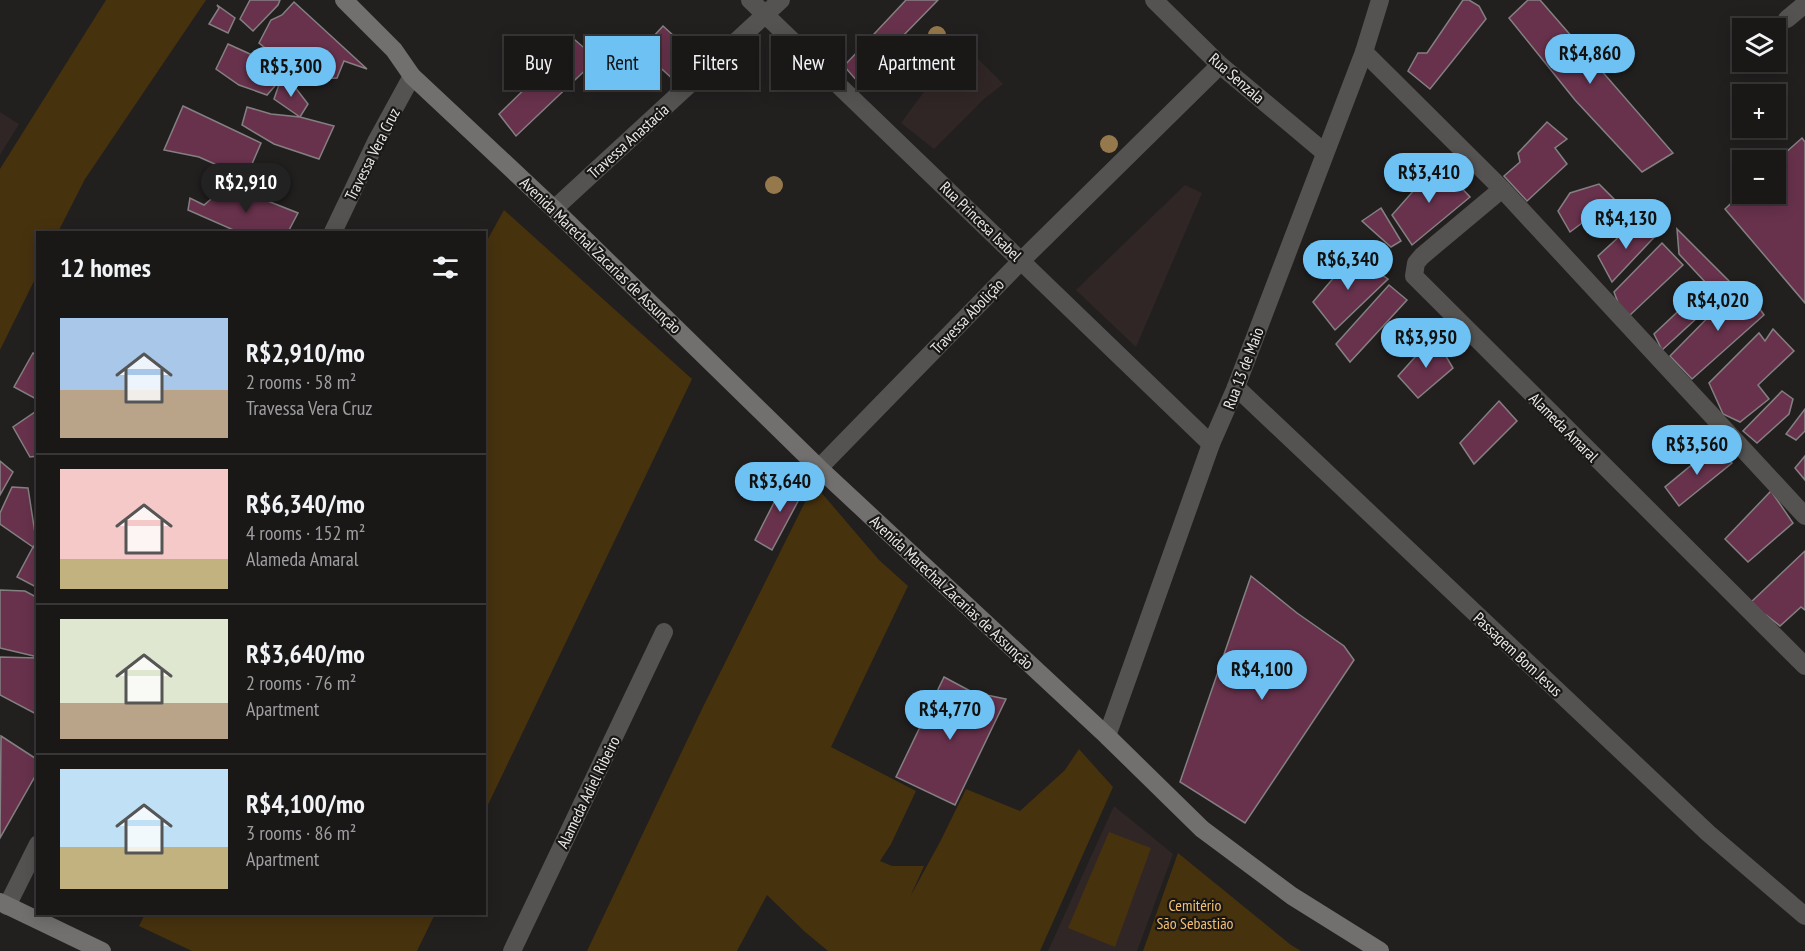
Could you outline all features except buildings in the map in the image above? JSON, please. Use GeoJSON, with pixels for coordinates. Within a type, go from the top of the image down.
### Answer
{"type":"FeatureCollection","features":[{"type":"Feature","properties":{"kind":"main road","name":"Avenida Marechal Zacarias de Assunção"},"geometry":{"type":"LineString","coordinates":[[344,0],[394,50],[412,76],[554,209],[819,468],[1107,736],[1202,829],[1292,896],[1380,951]]}},
{"type":"Feature","properties":{"kind":"main road"},"geometry":{"type":"LineString","coordinates":[[4,904],[102,951]]}},
{"type":"Feature","properties":{"kind":"street","name":"Rua Princesa Isabel"},"geometry":{"type":"LineString","coordinates":[[750,0],[1211,444]]}},
{"type":"Feature","properties":{"kind":"street","name":"Travessa Anastacia"},"geometry":{"type":"LineString","coordinates":[[554,209],[781,0]]}},
{"type":"Feature","properties":{"kind":"street","name":"Rua Senzala"},"geometry":{"type":"LineString","coordinates":[[1154,0],[1220,65],[1324,152]]}},
{"type":"Feature","properties":{"kind":"street","name":"Rua 13 de Maio"},"geometry":{"type":"LineString","coordinates":[[1107,736],[1211,444],[1236,387],[1364,52],[1380,0]]}},
{"type":"Feature","properties":{"kind":"street"},"geometry":{"type":"LineString","coordinates":[[1786,19],[1805,4]]}},
{"type":"Feature","properties":{"kind":"street"},"geometry":{"type":"LineString","coordinates":[[1364,52],[1502,189],[1805,516]]}},
{"type":"Feature","properties":{"kind":"street","name":"Travessa Abolição"},"geometry":{"type":"LineString","coordinates":[[819,468],[1022,260],[1220,65]]}},
{"type":"Feature","properties":{"kind":"street","name":"Travessa Vera Cruz"},"geometry":{"type":"LineString","coordinates":[[333,231],[377,140],[412,76]]}},
{"type":"Feature","properties":{"kind":"street","name":"Alameda Amaral"},"geometry":{"type":"LineString","coordinates":[[1502,189],[1422,256],[1416,263],[1414,276],[1805,666]]}},
{"type":"Feature","properties":{"kind":"street","name":"Passagem Bom Jesus"},"geometry":{"type":"LineString","coordinates":[[1236,387],[1708,833],[1805,916]]}},
{"type":"Feature","properties":{"kind":"street","name":"Alameda Adiel Ribeiro"},"geometry":{"type":"LineString","coordinates":[[512,951],[664,632]]}},
{"type":"Feature","properties":{"kind":"street"},"geometry":{"type":"LineString","coordinates":[[4,904],[36,848]]}},
{"type":"Feature","properties":{"kind":"shaded area"},"geometry":{"type":"Polygon","coordinates":[[[976,57],[1003,84],[984,99],[934,149],[901,123],[925,90],[976,90],[976,57]]]}},
{"type":"Feature","properties":{"kind":"shaded area"},"geometry":{"type":"Polygon","coordinates":[[[0,112],[19,124],[0,155],[0,112]]]}},
{"type":"Feature","properties":{"kind":"shaded area"},"geometry":{"type":"Polygon","coordinates":[[[1185,185],[1202,193],[1136,347],[1076,290],[1185,185]]]}},
{"type":"Feature","properties":{"kind":"shaded area"},"geometry":{"type":"Polygon","coordinates":[[[1114,806],[1173,854],[1137,951],[1048,951],[1114,806]]]}},
{"type":"Feature","properties":{"kind":"green space"},"geometry":{"type":"Polygon","coordinates":[[[106,0],[206,0],[85,179],[59,231],[36,231],[36,277],[0,350],[0,169],[106,0]]]}},
{"type":"Feature","properties":{"kind":"green space"},"geometry":{"type":"Polygon","coordinates":[[[504,210],[692,379],[486,809],[486,242],[504,210]]]}},
{"type":"Feature","properties":{"kind":"green space"},"geometry":{"type":"Polygon","coordinates":[[[814,484],[879,560],[908,586],[831,747],[916,791],[891,844],[880,861],[892,866],[924,866],[910,897],[966,789],[1020,811],[1065,770],[1079,749],[1113,787],[1040,951],[828,951],[767,895],[737,951],[587,951],[703,707],[814,484]]]}},
{"type":"Feature","properties":{"kind":"green space"},"geometry":{"type":"Polygon","coordinates":[[[1109,832],[1151,848],[1115,947],[1068,928],[1109,832]]]}},
{"type":"Feature","properties":{"kind":"green space","name":"Cemitério São Sebastião"},"geometry":{"type":"Polygon","coordinates":[[[1178,853],[1291,945],[1301,951],[1143,951],[1178,853]]]}},
{"type":"Feature","properties":{"kind":"green space"},"geometry":{"type":"Polygon","coordinates":[[[144,915],[435,915],[417,951],[192,951],[139,926],[144,915]]]}}]}
